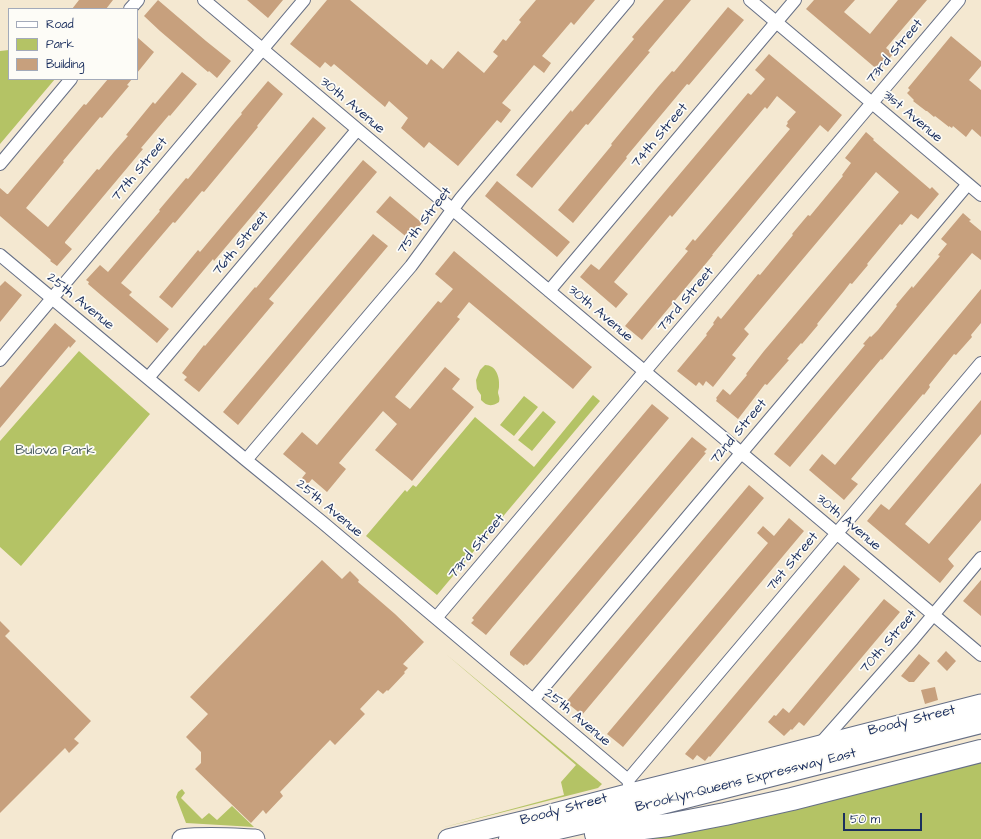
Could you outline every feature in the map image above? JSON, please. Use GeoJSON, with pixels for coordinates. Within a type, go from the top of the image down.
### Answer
{"type":"FeatureCollection","features":[{"type":"Feature","properties":{"kind":"highway","name":"Brooklyn-Queens Expressway East"},"geometry":{"type":"LineString","coordinates":[[510,839],[606,817],[979,707]]}},
{"type":"Feature","properties":{"kind":"highway","name":"Brooklyn-Queens Expressway East"},"geometry":{"type":"LineString","coordinates":[[586,837],[981,736]]}},
{"type":"Feature","properties":{"kind":"highway"},"geometry":{"type":"LineString","coordinates":[[586,837],[668,825],[792,799],[981,751]]}},
{"type":"Feature","properties":{"kind":"main road","name":"Boody Street"},"geometry":{"type":"LineString","coordinates":[[448,839],[540,817],[629,786],[819,745],[979,707]]}},
{"type":"Feature","properties":{"kind":"main road"},"geometry":{"type":"LineString","coordinates":[[182,839],[212,837],[255,839]]}},
{"type":"Feature","properties":{"kind":"street"},"geometry":{"type":"LineString","coordinates":[[131,8],[138,0]]}},
{"type":"Feature","properties":{"kind":"street","name":"30th Avenue"},"geometry":{"type":"LineString","coordinates":[[204,0],[980,656]]}},
{"type":"Feature","properties":{"kind":"street","name":"77th Street"},"geometry":{"type":"LineString","coordinates":[[0,360],[304,0]]}},
{"type":"Feature","properties":{"kind":"street","name":"75th Street"},"geometry":{"type":"LineString","coordinates":[[246,460],[411,266],[466,192],[628,0]]}},
{"type":"Feature","properties":{"kind":"street","name":"31st Avenue"},"geometry":{"type":"LineString","coordinates":[[750,0],[981,195]]}},
{"type":"Feature","properties":{"kind":"street","name":"74th Street"},"geometry":{"type":"LineString","coordinates":[[549,291],[795,0]]}},
{"type":"Feature","properties":{"kind":"street","name":"73rd Street"},"geometry":{"type":"LineString","coordinates":[[436,618],[959,0]]}},
{"type":"Feature","properties":{"kind":"street"},"geometry":{"type":"LineString","coordinates":[[0,164],[70,80]]}},
{"type":"Feature","properties":{"kind":"street","name":"76th Street"},"geometry":{"type":"LineString","coordinates":[[148,378],[357,130]]}},
{"type":"Feature","properties":{"kind":"street","name":"72nd Street"},"geometry":{"type":"LineString","coordinates":[[533,700],[968,184]]}},
{"type":"Feature","properties":{"kind":"street","name":"25th Avenue"},"geometry":{"type":"LineString","coordinates":[[0,255],[436,618],[533,700],[629,786]]}},
{"type":"Feature","properties":{"kind":"street","name":"71st Street"},"geometry":{"type":"LineString","coordinates":[[629,786],[837,534],[981,363]]}},
{"type":"Feature","properties":{"kind":"street","name":"70th Street"},"geometry":{"type":"LineString","coordinates":[[819,745],[913,639],[981,558]]}},
{"type":"Feature","properties":{"kind":"green space"},"geometry":{"type":"Polygon","coordinates":[[[8,50],[8,80],[54,80],[0,144],[0,51],[8,50]]]}},
{"type":"Feature","properties":{"kind":"green space","name":"Bulova Park"},"geometry":{"type":"Polygon","coordinates":[[[79,351],[150,414],[21,566],[0,547],[0,441],[79,351]]]}},
{"type":"Feature","properties":{"kind":"green space"},"geometry":{"type":"Polygon","coordinates":[[[485,365],[495,369],[499,379],[499,402],[494,405],[485,404],[481,400],[481,395],[477,389],[476,380],[480,370],[485,365]]]}},
{"type":"Feature","properties":{"kind":"green space"},"geometry":{"type":"Polygon","coordinates":[[[593,395],[600,401],[437,595],[366,536],[405,490],[407,492],[413,485],[416,487],[475,417],[534,467],[593,395]]]}},
{"type":"Feature","properties":{"kind":"green space"},"geometry":{"type":"Polygon","coordinates":[[[524,396],[538,407],[514,436],[500,425],[524,396]]]}},
{"type":"Feature","properties":{"kind":"green space"},"geometry":{"type":"Polygon","coordinates":[[[543,411],[556,422],[532,451],[518,440],[543,411]]]}},
{"type":"Feature","properties":{"kind":"green space"},"geometry":{"type":"Polygon","coordinates":[[[447,655],[602,784],[598,788],[441,828],[564,795],[561,782],[576,765],[447,655]]]}},
{"type":"Feature","properties":{"kind":"green space"},"geometry":{"type":"Polygon","coordinates":[[[981,758],[981,839],[628,839],[981,758]]]}},
{"type":"Feature","properties":{"kind":"green space"},"geometry":{"type":"Polygon","coordinates":[[[182,789],[185,793],[181,798],[202,819],[209,813],[217,820],[232,806],[254,827],[186,823],[176,797],[178,792],[182,789]]]}},
{"type":"Feature","properties":{"kind":"building"},"geometry":{"type":"Polygon","coordinates":[[[79,0],[113,0],[107,8],[73,8],[79,0]]]}},
{"type":"Feature","properties":{"kind":"building"},"geometry":{"type":"Polygon","coordinates":[[[158,0],[231,61],[217,78],[209,71],[208,72],[144,16],[158,0]]]}},
{"type":"Feature","properties":{"kind":"building"},"geometry":{"type":"Polygon","coordinates":[[[247,0],[283,0],[268,18],[247,0]]]}},
{"type":"Feature","properties":{"kind":"building"},"geometry":{"type":"Polygon","coordinates":[[[327,0],[350,0],[427,65],[431,59],[443,69],[458,51],[484,73],[498,56],[493,52],[503,39],[506,41],[521,22],[519,20],[536,0],[595,0],[574,25],[571,22],[542,56],[551,63],[544,73],[534,65],[502,103],[511,110],[501,123],[497,120],[458,166],[429,142],[424,148],[401,128],[408,118],[389,101],[385,107],[334,64],[331,67],[325,62],[320,68],[290,44],[327,0]]]}},
{"type":"Feature","properties":{"kind":"building"},"geometry":{"type":"Polygon","coordinates":[[[664,0],[691,0],[648,51],[650,52],[532,188],[516,175],[634,39],[632,37],[664,0]]]}},
{"type":"Feature","properties":{"kind":"building"},"geometry":{"type":"Polygon","coordinates":[[[814,0],[855,0],[844,12],[870,34],[898,0],[927,0],[886,48],[893,54],[879,71],[806,9],[814,0]]]}},
{"type":"Feature","properties":{"kind":"building"},"geometry":{"type":"Polygon","coordinates":[[[728,7],[744,20],[689,85],[687,84],[573,223],[558,210],[658,87],[672,71],[674,72],[728,7]]]}},
{"type":"Feature","properties":{"kind":"building"},"geometry":{"type":"Polygon","coordinates":[[[951,36],[981,61],[981,66],[969,80],[981,90],[981,137],[972,129],[966,137],[953,126],[952,128],[949,127],[913,101],[914,100],[907,93],[910,90],[908,88],[951,36]]]}},
{"type":"Feature","properties":{"kind":"building"},"geometry":{"type":"Polygon","coordinates":[[[138,38],[154,52],[138,72],[138,38]]]}},
{"type":"Feature","properties":{"kind":"building"},"geometry":{"type":"Polygon","coordinates":[[[769,54],[842,115],[828,132],[820,125],[642,340],[625,326],[688,251],[685,249],[693,239],[695,241],[790,129],[786,126],[788,123],[787,122],[796,112],[777,96],[767,109],[765,107],[672,217],[670,215],[614,282],[628,294],[616,308],[580,277],[591,264],[599,270],[748,93],[751,95],[765,79],[755,70],[769,54]]]}},
{"type":"Feature","properties":{"kind":"building"},"geometry":{"type":"Polygon","coordinates":[[[182,72],[197,84],[141,148],[143,149],[65,242],[72,249],[57,266],[0,216],[0,188],[8,194],[84,104],[86,105],[107,80],[131,80],[127,85],[129,86],[102,118],[100,117],[26,208],[48,227],[97,169],[99,170],[128,136],[126,135],[153,102],[155,104],[182,72]]]}},
{"type":"Feature","properties":{"kind":"building"},"geometry":{"type":"Polygon","coordinates":[[[268,81],[283,94],[257,126],[258,127],[204,192],[202,191],[175,223],[173,222],[121,283],[132,292],[129,295],[169,329],[157,343],[88,284],[89,282],[86,280],[100,265],[108,272],[186,178],[188,179],[268,81]]]}},
{"type":"Feature","properties":{"kind":"building"},"geometry":{"type":"Polygon","coordinates":[[[313,117],[326,128],[214,261],[213,259],[172,308],[159,297],[198,250],[200,252],[313,117]]]}},
{"type":"Feature","properties":{"kind":"building"},"geometry":{"type":"Polygon","coordinates":[[[866,132],[874,139],[873,140],[930,189],[932,187],[939,194],[918,219],[911,214],[902,225],[900,224],[852,284],[850,283],[817,324],[818,325],[787,359],[789,360],[767,385],[765,384],[738,419],[716,401],[716,398],[723,389],[730,395],[747,375],[746,374],[764,351],[899,192],[876,172],[744,329],[749,334],[732,355],[736,358],[713,387],[706,381],[703,386],[699,382],[696,386],[677,371],[707,335],[706,334],[718,316],[721,319],[758,274],[760,275],[808,215],[810,216],[843,176],[842,175],[851,163],[845,158],[866,132]]]}},
{"type":"Feature","properties":{"kind":"building"},"geometry":{"type":"Polygon","coordinates":[[[363,160],[377,172],[269,299],[274,303],[199,392],[184,380],[187,377],[182,373],[204,345],[205,346],[255,287],[256,288],[363,160]]]}},
{"type":"Feature","properties":{"kind":"building"},"geometry":{"type":"Polygon","coordinates":[[[497,181],[570,242],[557,257],[485,196],[497,181]]]}},
{"type":"Feature","properties":{"kind":"building"},"geometry":{"type":"Polygon","coordinates":[[[390,196],[422,223],[409,239],[376,212],[390,196]]]}},
{"type":"Feature","properties":{"kind":"building"},"geometry":{"type":"Polygon","coordinates":[[[963,213],[971,220],[969,221],[981,231],[981,260],[972,253],[790,467],[774,454],[865,345],[863,344],[878,330],[897,306],[896,305],[912,286],[913,288],[940,256],[938,255],[947,244],[941,239],[963,213]]]}},
{"type":"Feature","properties":{"kind":"building"},"geometry":{"type":"Polygon","coordinates":[[[373,234],[388,246],[238,425],[223,412],[373,234]]]}},
{"type":"Feature","properties":{"kind":"building"},"geometry":{"type":"Polygon","coordinates":[[[454,251],[592,367],[573,389],[469,302],[457,317],[460,319],[395,397],[410,409],[445,367],[460,379],[452,389],[474,407],[412,481],[375,450],[397,424],[383,411],[339,463],[346,469],[327,492],[312,479],[308,484],[302,478],[306,473],[283,454],[302,432],[317,445],[438,301],[441,303],[453,289],[435,274],[454,251]]]}},
{"type":"Feature","properties":{"kind":"building"},"geometry":{"type":"Polygon","coordinates":[[[5,281],[22,295],[0,322],[0,286],[5,281]]]}},
{"type":"Feature","properties":{"kind":"building"},"geometry":{"type":"Polygon","coordinates":[[[981,289],[981,323],[971,335],[972,337],[956,355],[954,354],[929,385],[930,387],[924,395],[923,394],[851,479],[858,484],[844,500],[809,470],[822,454],[835,465],[981,289]]]}},
{"type":"Feature","properties":{"kind":"building"},"geometry":{"type":"Polygon","coordinates":[[[55,323],[76,341],[70,348],[69,346],[0,428],[0,388],[55,323]]]}},
{"type":"Feature","properties":{"kind":"building"},"geometry":{"type":"Polygon","coordinates":[[[981,400],[981,434],[905,524],[929,544],[981,483],[981,520],[948,559],[954,566],[940,583],[867,521],[881,504],[889,510],[981,400]]]}},
{"type":"Feature","properties":{"kind":"building"},"geometry":{"type":"Polygon","coordinates":[[[652,404],[669,418],[486,635],[471,623],[474,620],[472,618],[652,404]]]}},
{"type":"Feature","properties":{"kind":"building"},"geometry":{"type":"Polygon","coordinates":[[[692,437],[707,449],[704,452],[706,453],[532,660],[524,666],[510,655],[510,652],[692,437]]]}},
{"type":"Feature","properties":{"kind":"building"},"geometry":{"type":"Polygon","coordinates":[[[749,485],[764,498],[582,715],[566,702],[749,485]]]}},
{"type":"Feature","properties":{"kind":"building"},"geometry":{"type":"Polygon","coordinates":[[[789,518],[804,531],[623,747],[607,734],[768,543],[757,533],[763,526],[774,536],[789,518]]]}},
{"type":"Feature","properties":{"kind":"building"},"geometry":{"type":"Polygon","coordinates":[[[322,560],[342,579],[350,571],[359,580],[358,582],[395,614],[424,642],[403,664],[408,668],[388,691],[387,690],[383,694],[378,690],[360,709],[365,714],[335,745],[330,740],[280,792],[283,796],[266,814],[263,810],[251,823],[195,769],[201,763],[201,752],[186,737],[208,714],[190,697],[322,560]]]}},
{"type":"Feature","properties":{"kind":"building"},"geometry":{"type":"Polygon","coordinates":[[[844,565],[860,579],[710,757],[709,756],[705,761],[697,755],[693,760],[685,754],[844,565]]]}},
{"type":"Feature","properties":{"kind":"building"},"geometry":{"type":"Polygon","coordinates":[[[981,580],[981,616],[963,601],[981,580]]]}},
{"type":"Feature","properties":{"kind":"building"},"geometry":{"type":"Polygon","coordinates":[[[884,599],[900,612],[804,726],[799,722],[784,736],[768,722],[783,708],[789,713],[884,599]]]}},
{"type":"Feature","properties":{"kind":"building"},"geometry":{"type":"Polygon","coordinates":[[[0,621],[10,631],[5,636],[91,721],[74,739],[79,743],[69,753],[65,748],[0,813],[0,621]]]}},
{"type":"Feature","properties":{"kind":"building"},"geometry":{"type":"Polygon","coordinates":[[[946,651],[956,661],[947,671],[937,661],[946,651]]]}},
{"type":"Feature","properties":{"kind":"building"},"geometry":{"type":"Polygon","coordinates":[[[919,654],[930,663],[914,682],[909,682],[901,676],[919,654]]]}},
{"type":"Feature","properties":{"kind":"building"},"geometry":{"type":"Polygon","coordinates":[[[935,687],[938,700],[925,704],[921,690],[935,687]]]}}]}
